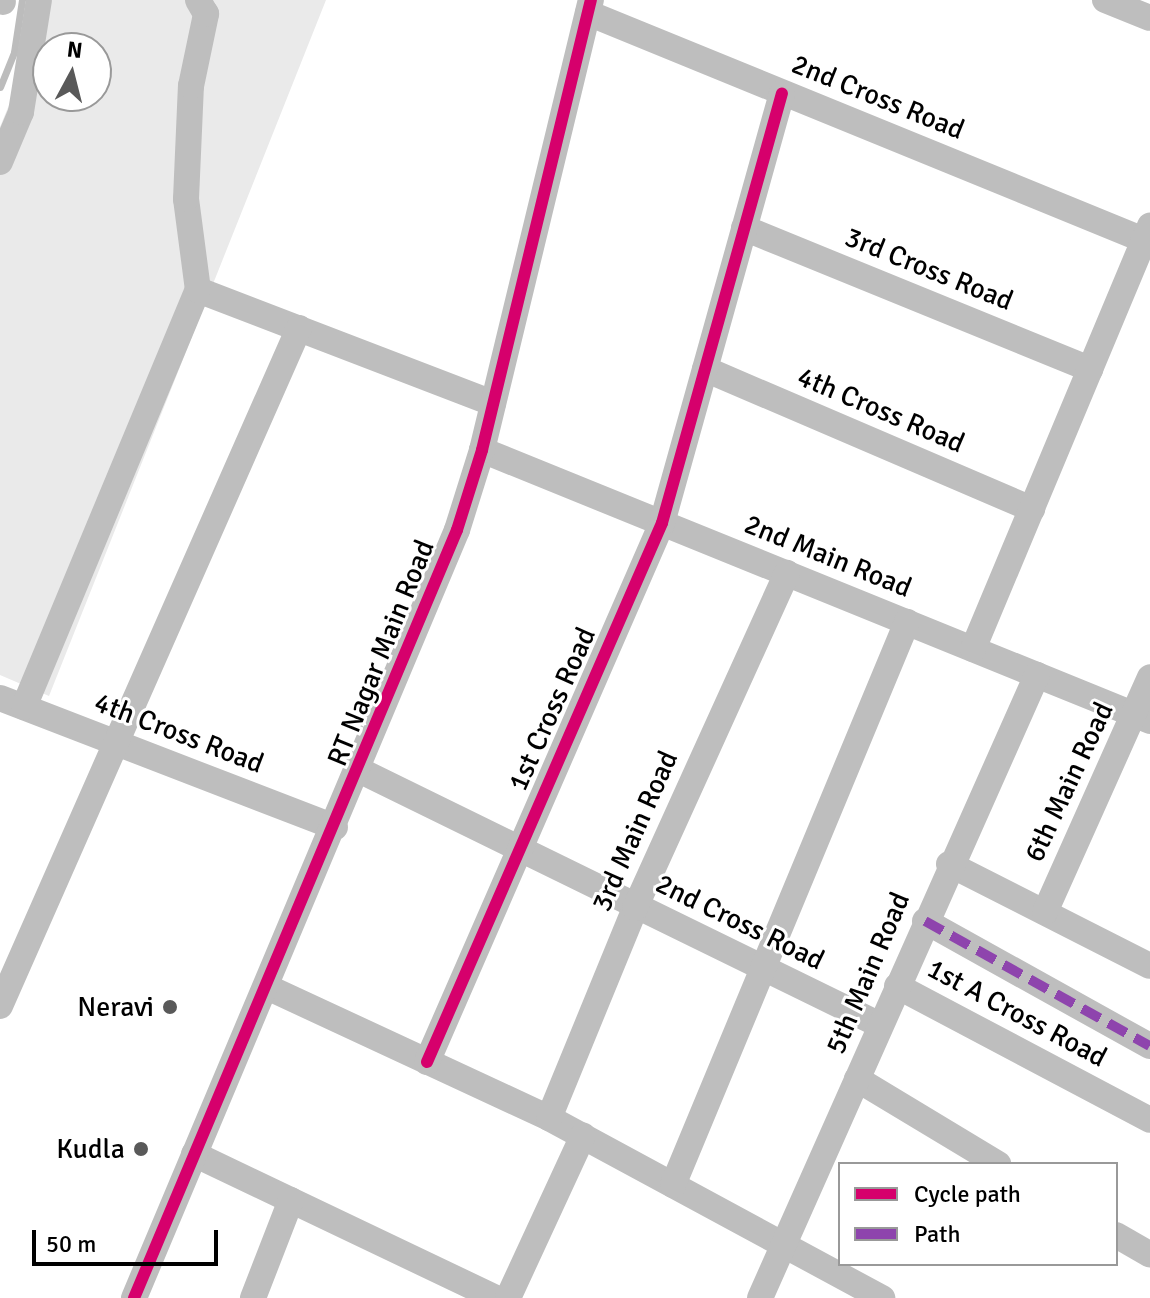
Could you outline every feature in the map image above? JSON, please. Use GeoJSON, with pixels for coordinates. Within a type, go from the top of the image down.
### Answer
{"type":"FeatureCollection","features":[{"type":"Feature","properties":{"kind":"street"},"geometry":{"type":"LineString","coordinates":[[0,162],[21,112],[39,0]]}},
{"type":"Feature","properties":{"kind":"street"},"geometry":{"type":"LineString","coordinates":[[12,702],[198,290],[186,199],[191,86],[206,14],[198,0]]}},
{"type":"Feature","properties":{"kind":"street"},"geometry":{"type":"LineString","coordinates":[[1105,0],[1150,18]]}},
{"type":"Feature","properties":{"kind":"street","name":"2nd Cross Road"},"geometry":{"type":"LineString","coordinates":[[589,7],[782,93],[1147,233]]}},
{"type":"Feature","properties":{"kind":"street","name":"RT Nagar Main Road"},"geometry":{"type":"LineString","coordinates":[[134,1298],[359,770],[457,530],[482,450],[589,7]]}},
{"type":"Feature","properties":{"kind":"street","name":"1st Cross Road"},"geometry":{"type":"LineString","coordinates":[[427,1062],[515,850],[662,523],[782,93]]}},
{"type":"Feature","properties":{"kind":"street","name":"3rd Cross Road"},"geometry":{"type":"LineString","coordinates":[[744,228],[1090,369]]}},
{"type":"Feature","properties":{"kind":"street"},"geometry":{"type":"LineString","coordinates":[[973,649],[1147,233]]}},
{"type":"Feature","properties":{"kind":"street"},"geometry":{"type":"LineString","coordinates":[[198,290],[493,403]]}},
{"type":"Feature","properties":{"kind":"street"},"geometry":{"type":"LineString","coordinates":[[0,1006],[299,328]]}},
{"type":"Feature","properties":{"kind":"street","name":"4th Cross Road"},"geometry":{"type":"LineString","coordinates":[[705,369],[1032,509]]}},
{"type":"Feature","properties":{"kind":"street","name":"2nd Main Road"},"geometry":{"type":"LineString","coordinates":[[482,450],[1143,718]]}},
{"type":"Feature","properties":{"kind":"street","name":"3rd Main Road"},"geometry":{"type":"LineString","coordinates":[[549,1118],[635,908],[787,573]]}},
{"type":"Feature","properties":{"kind":"street"},"geometry":{"type":"LineString","coordinates":[[673,1185],[907,622]]}},
{"type":"Feature","properties":{"kind":"street","name":"5th Main Road"},"geometry":{"type":"LineString","coordinates":[[760,1298],[949,864],[1037,675]]}},
{"type":"Feature","properties":{"kind":"street","name":"6th Main Road"},"geometry":{"type":"LineString","coordinates":[[1045,912],[1143,718],[1150,677]]}},
{"type":"Feature","properties":{"kind":"street","name":"4th Cross Road"},"geometry":{"type":"LineString","coordinates":[[12,702],[335,827]]}},
{"type":"Feature","properties":{"kind":"street","name":"2nd Cross Road"},"geometry":{"type":"LineString","coordinates":[[359,770],[515,850],[880,1025]]}},
{"type":"Feature","properties":{"kind":"street"},"geometry":{"type":"LineString","coordinates":[[949,864],[1150,966]]}},
{"type":"Feature","properties":{"kind":"street"},"geometry":{"type":"LineString","coordinates":[[925,921],[1150,1046]]}},
{"type":"Feature","properties":{"kind":"street","name":"1st A Cross Road"},"geometry":{"type":"LineString","coordinates":[[897,986],[1150,1120]]}},
{"type":"Feature","properties":{"kind":"street"},"geometry":{"type":"LineString","coordinates":[[267,987],[549,1118],[786,1242],[882,1298]]}},
{"type":"Feature","properties":{"kind":"street"},"geometry":{"type":"LineString","coordinates":[[857,1079],[995,1162]]}},
{"type":"Feature","properties":{"kind":"street"},"geometry":{"type":"LineString","coordinates":[[508,1298],[583,1136]]}},
{"type":"Feature","properties":{"kind":"street"},"geometry":{"type":"LineString","coordinates":[[194,1154],[496,1298]]}},
{"type":"Feature","properties":{"kind":"street"},"geometry":{"type":"LineString","coordinates":[[253,1298],[291,1200]]}},
{"type":"Feature","properties":{"kind":"street"},"geometry":{"type":"LineString","coordinates":[[1118,1236],[1150,1255]]}},
{"type":"Feature","properties":{"kind":"shaded area"},"geometry":{"type":"Polygon","coordinates":[[[38,0],[326,0],[49,696],[0,675],[0,127],[27,61],[32,33],[32,112],[112,112],[112,32],[32,32],[38,0]]]}},
{"type":"Feature","properties":{"kind":"waterway"},"geometry":{"type":"LineString","coordinates":[[0,87],[14,52],[22,0]]}},
{"type":"Feature","properties":{"kind":"marked path"},"geometry":{"type":"LineString","coordinates":[[925,921],[1150,1046]]}},
{"type":"Feature","properties":{"kind":"cycle path"},"geometry":{"type":"LineString","coordinates":[[134,1298],[457,530],[482,450],[591,0]]}},
{"type":"Feature","properties":{"kind":"cycle path"},"geometry":{"type":"LineString","coordinates":[[427,1062],[662,523],[782,93]]}},
{"type":"Feature","properties":{"kind":"place","name":"Neravi"},"geometry":{"type":"Point","coordinates":[170,1007]}},
{"type":"Feature","properties":{"kind":"place","name":"Kudla"},"geometry":{"type":"Point","coordinates":[141,1149]}}]}
